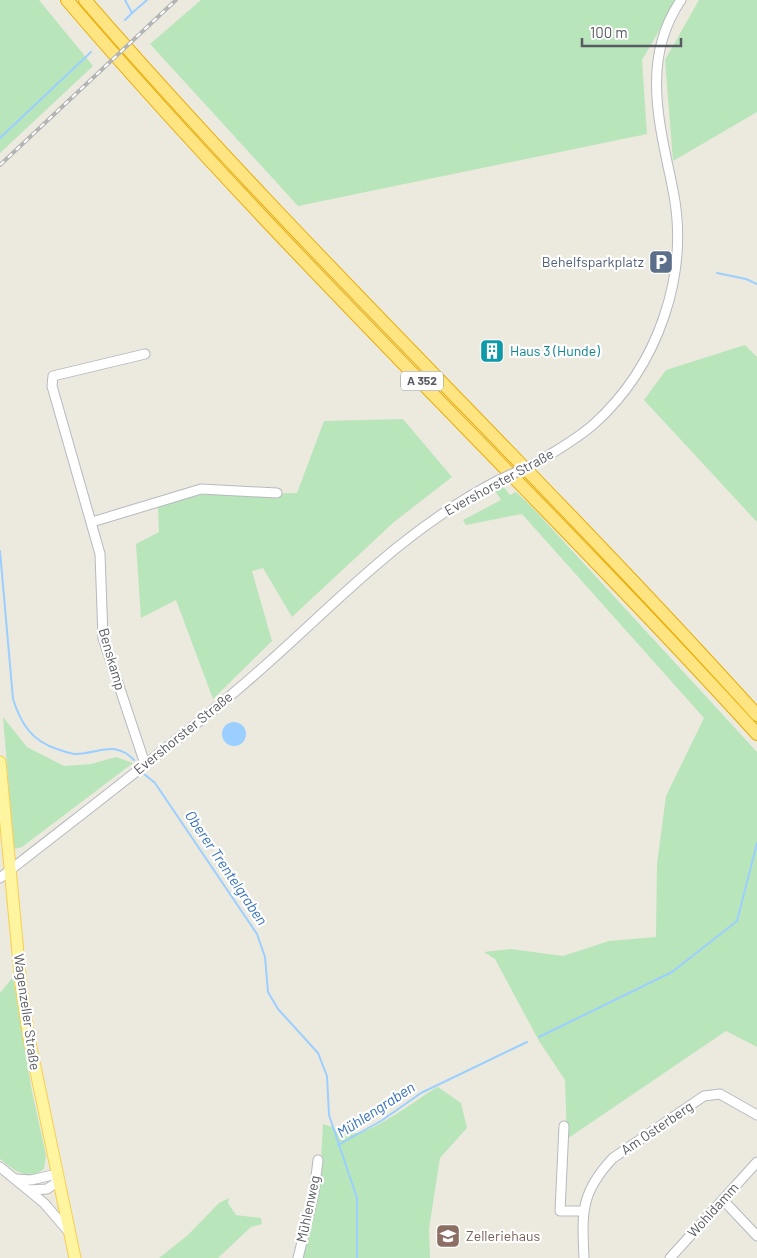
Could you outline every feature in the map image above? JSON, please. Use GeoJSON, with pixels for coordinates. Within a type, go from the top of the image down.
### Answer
{"type":"FeatureCollection","features":[{"type":"Feature","properties":{"kind":"highway","name":"A 352"},"geometry":{"type":"LineString","coordinates":[[67,0],[200,149],[632,599],[757,734]]}},
{"type":"Feature","properties":{"kind":"highway","name":"A 352"},"geometry":{"type":"LineString","coordinates":[[85,0],[248,181],[621,568],[757,715]]}},
{"type":"Feature","properties":{"kind":"highway"},"geometry":{"type":"LineString","coordinates":[[95,0],[132,54]]}},
{"type":"Feature","properties":{"kind":"main road","name":"Wagenzeller Straße"},"geometry":{"type":"LineString","coordinates":[[0,762],[29,1038],[75,1258]]}},
{"type":"Feature","properties":{"kind":"street","name":"Evershorster Straße"},"geometry":{"type":"LineString","coordinates":[[0,878],[237,690],[351,584],[399,544],[448,509],[499,480],[538,462],[581,435],[620,396],[632,381],[654,344],[675,276],[678,234],[673,191],[660,132],[655,92],[658,57],[663,38],[681,0]]}},
{"type":"Feature","properties":{"kind":"street","name":"Benskamp"},"geometry":{"type":"LineString","coordinates":[[145,354],[53,376],[52,386],[100,554],[103,638],[145,764]]}},
{"type":"Feature","properties":{"kind":"street"},"geometry":{"type":"LineString","coordinates":[[92,522],[201,489],[277,493]]}},
{"type":"Feature","properties":{"kind":"street","name":"Am Osterberg"},"geometry":{"type":"LineString","coordinates":[[584,1258],[583,1211],[592,1185],[613,1158],[704,1096],[720,1094],[757,1115]]}},
{"type":"Feature","properties":{"kind":"street"},"geometry":{"type":"LineString","coordinates":[[564,1126],[560,1211],[583,1211]]}},
{"type":"Feature","properties":{"kind":"street","name":"Mühlenweg"},"geometry":{"type":"LineString","coordinates":[[298,1258],[314,1193],[318,1160]]}},
{"type":"Feature","properties":{"kind":"street","name":"Wohldamm"},"geometry":{"type":"LineString","coordinates":[[670,1258],[757,1162]]}},
{"type":"Feature","properties":{"kind":"street"},"geometry":{"type":"LineString","coordinates":[[0,1167],[54,1213],[71,1235]]}},
{"type":"Feature","properties":{"kind":"street"},"geometry":{"type":"LineString","coordinates":[[15,1179],[32,1180],[58,1177]]}},
{"type":"Feature","properties":{"kind":"street"},"geometry":{"type":"LineString","coordinates":[[29,1190],[47,1189],[58,1177]]}},
{"type":"Feature","properties":{"kind":"street"},"geometry":{"type":"LineString","coordinates":[[723,1200],[757,1236]]}},
{"type":"Feature","properties":{"kind":"green space"},"geometry":{"type":"Polygon","coordinates":[[[0,0],[39,0],[93,66],[0,153],[0,0]]]}},
{"type":"Feature","properties":{"kind":"green space"},"geometry":{"type":"Polygon","coordinates":[[[201,0],[677,0],[642,60],[647,134],[298,206],[150,44],[201,0]]]}},
{"type":"Feature","properties":{"kind":"green space"},"geometry":{"type":"Polygon","coordinates":[[[699,0],[757,0],[757,112],[673,161],[665,60],[699,0]]]}},
{"type":"Feature","properties":{"kind":"green space"},"geometry":{"type":"Polygon","coordinates":[[[745,345],[757,357],[757,522],[644,400],[666,370],[745,345]]]}},
{"type":"Feature","properties":{"kind":"green space"},"geometry":{"type":"Polygon","coordinates":[[[403,419],[452,477],[394,522],[292,617],[263,568],[252,571],[272,641],[213,699],[176,600],[141,618],[136,544],[159,532],[158,506],[196,495],[297,493],[324,421],[403,419]]]}},
{"type":"Feature","properties":{"kind":"green space"},"geometry":{"type":"Polygon","coordinates":[[[503,486],[510,495],[516,492],[531,506],[757,752],[757,1047],[726,1031],[567,1139],[565,1080],[539,1041],[495,959],[484,952],[511,949],[563,956],[609,941],[656,937],[657,864],[666,796],[704,718],[522,514],[466,525],[463,520],[501,500],[495,491],[503,486]]]}},
{"type":"Feature","properties":{"kind":"green space"},"geometry":{"type":"Polygon","coordinates":[[[3,717],[27,747],[64,766],[91,764],[116,757],[133,763],[22,847],[14,849],[3,717]]]}},
{"type":"Feature","properties":{"kind":"green space"},"geometry":{"type":"Polygon","coordinates":[[[13,977],[32,1092],[46,1155],[44,1169],[32,1174],[21,1173],[0,1159],[0,993],[13,977]]]}},
{"type":"Feature","properties":{"kind":"green space"},"geometry":{"type":"Polygon","coordinates":[[[438,1087],[461,1103],[467,1128],[440,1158],[429,1229],[430,1258],[303,1258],[319,1195],[323,1124],[342,1131],[361,1132],[383,1122],[438,1087]]]}},
{"type":"Feature","properties":{"kind":"green space"},"geometry":{"type":"Polygon","coordinates":[[[229,1198],[228,1203],[236,1215],[261,1218],[262,1224],[251,1227],[218,1258],[159,1258],[188,1235],[219,1203],[229,1198]]]}},
{"type":"Feature","properties":{"kind":"water"},"geometry":{"type":"Polygon","coordinates":[[[234,722],[243,725],[246,734],[243,743],[234,746],[225,743],[222,734],[225,725],[234,722]]]}},
{"type":"Feature","properties":{"kind":"waterway","name":"Oberer Trentelgraben"},"geometry":{"type":"LineString","coordinates":[[125,0],[132,13],[125,20]]}},
{"type":"Feature","properties":{"kind":"waterway"},"geometry":{"type":"LineString","coordinates":[[132,13],[147,0]]}},
{"type":"Feature","properties":{"kind":"waterway","name":"Oberer Trentelgraben"},"geometry":{"type":"LineString","coordinates":[[0,138],[91,52]]}},
{"type":"Feature","properties":{"kind":"waterway"},"geometry":{"type":"LineString","coordinates":[[717,273],[746,279],[757,284]]}},
{"type":"Feature","properties":{"kind":"waterway","name":"Oberer Trentelgraben"},"geometry":{"type":"LineString","coordinates":[[0,551],[13,699],[24,724],[34,736],[48,746],[71,754],[114,749],[120,750],[134,760]]}},
{"type":"Feature","properties":{"kind":"waterway","name":"Oberer Trentelgraben"},"geometry":{"type":"LineString","coordinates":[[144,774],[155,783],[257,934],[265,957],[268,992],[278,1009],[318,1053],[327,1076],[329,1115],[357,1198],[357,1258]]}},
{"type":"Feature","properties":{"kind":"waterway","name":"Mühlengraben"},"geometry":{"type":"LineString","coordinates":[[539,1037],[672,972],[737,921],[757,843]]}},
{"type":"Feature","properties":{"kind":"waterway","name":"Mühlengraben"},"geometry":{"type":"LineString","coordinates":[[338,1145],[381,1121],[421,1093],[527,1042]]}},
{"type":"Feature","properties":{"kind":"railway"},"geometry":{"type":"LineString","coordinates":[[0,165],[176,0]]}},
{"type":"Feature","properties":{"kind":"place","name":"Behelfsparkplatz"},"geometry":{"type":"Point","coordinates":[661,262]}},
{"type":"Feature","properties":{"kind":"place","name":"Haus 3 (Hunde)"},"geometry":{"type":"Point","coordinates":[492,351]}},
{"type":"Feature","properties":{"kind":"place","name":"Zelleriehaus"},"geometry":{"type":"Point","coordinates":[448,1236]}}]}
